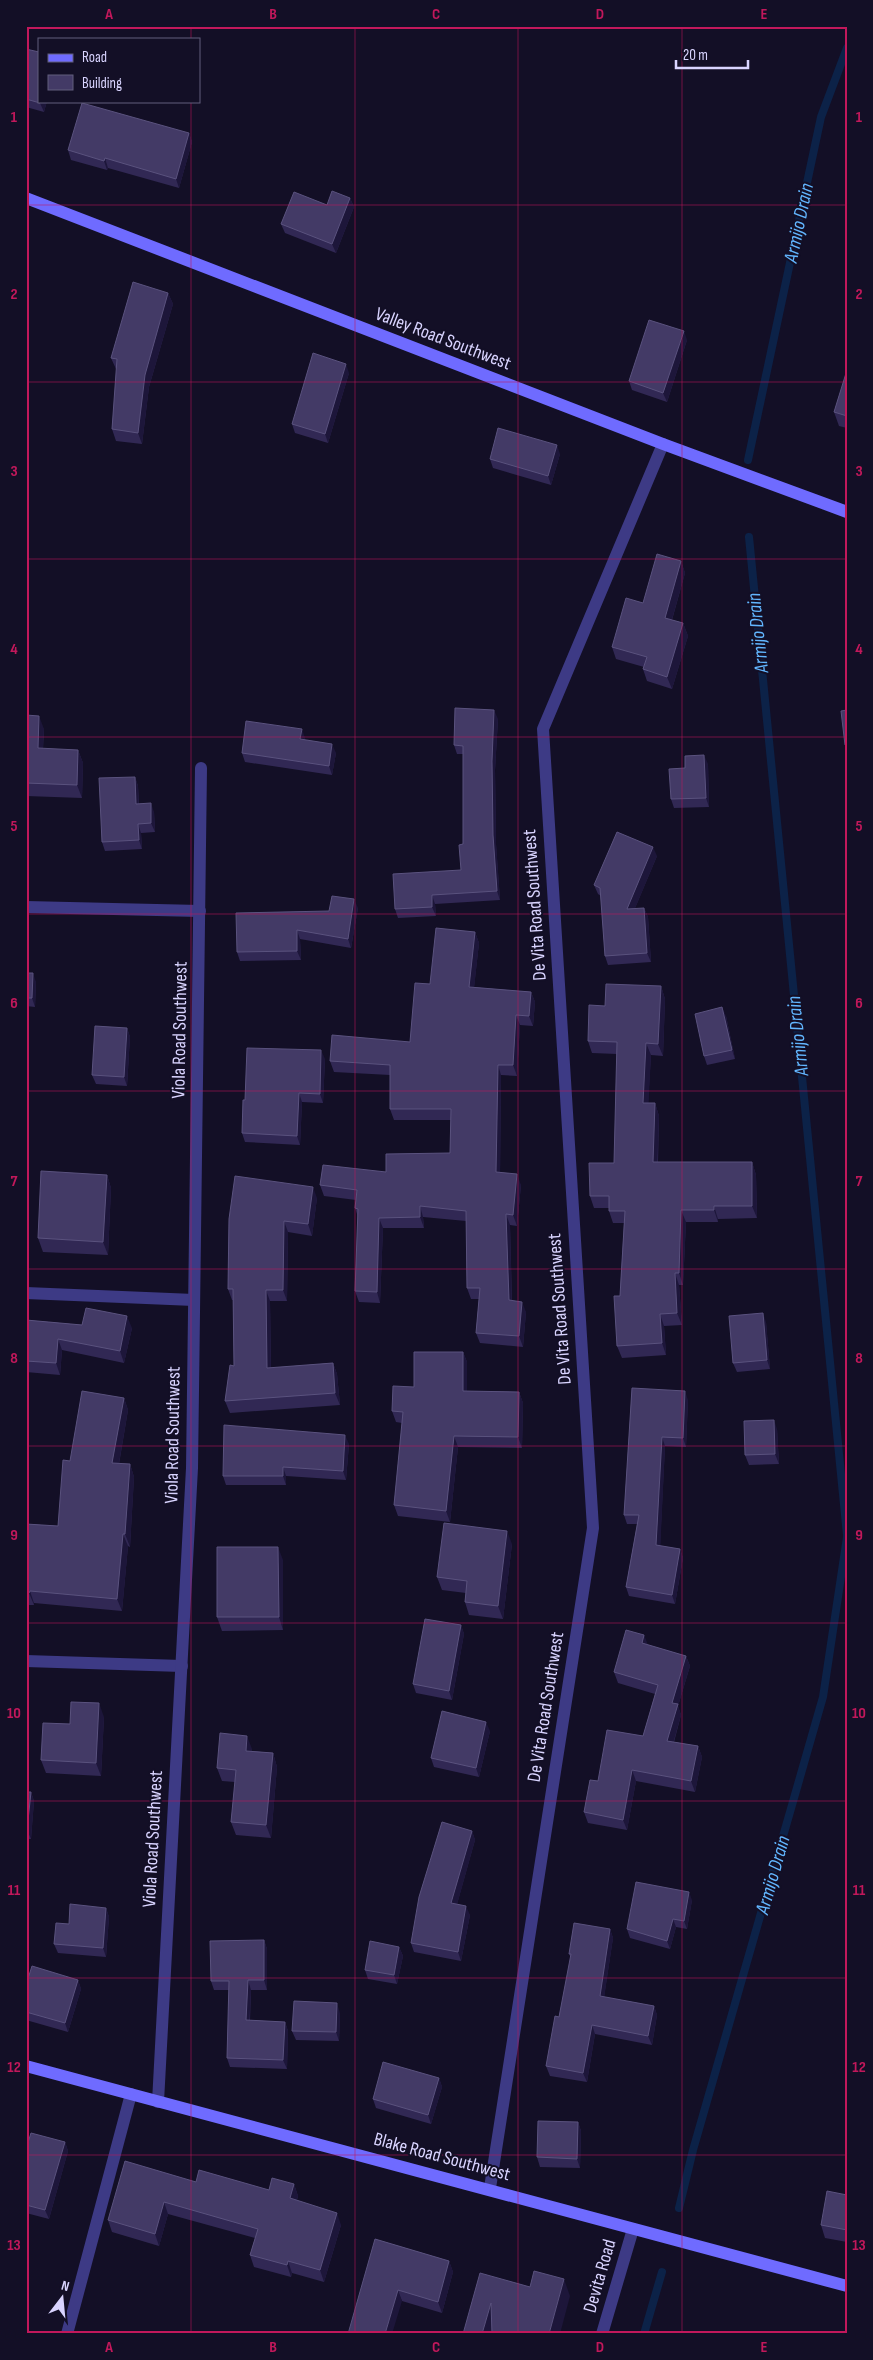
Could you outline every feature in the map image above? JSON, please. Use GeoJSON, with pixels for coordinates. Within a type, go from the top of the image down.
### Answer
{"type":"FeatureCollection","features":[{"type":"Feature","properties":{"kind":"street","name":"Valley Road Southwest"},"geometry":{"type":"LineString","coordinates":[[26,198],[663,444],[847,512]]}},
{"type":"Feature","properties":{"kind":"street","name":"De Vita Road Southwest"},"geometry":{"type":"LineString","coordinates":[[490,2188],[593,1528],[543,729],[663,444]]}},
{"type":"Feature","properties":{"kind":"street","name":"Viola Road Southwest"},"geometry":{"type":"LineString","coordinates":[[158,2102],[192,1468],[201,768]]}},
{"type":"Feature","properties":{"kind":"street"},"geometry":{"type":"LineString","coordinates":[[26,907],[200,911]]}},
{"type":"Feature","properties":{"kind":"street"},"geometry":{"type":"LineString","coordinates":[[26,1293],[194,1300]]}},
{"type":"Feature","properties":{"kind":"street"},"geometry":{"type":"LineString","coordinates":[[26,1661],[182,1666]]}},
{"type":"Feature","properties":{"kind":"street","name":"Blake Road Southwest"},"geometry":{"type":"LineString","coordinates":[[26,2066],[490,2188],[633,2229],[847,2286]]}},
{"type":"Feature","properties":{"kind":"street"},"geometry":{"type":"LineString","coordinates":[[67,2334],[131,2094]]}},
{"type":"Feature","properties":{"kind":"street","name":"Devita Road"},"geometry":{"type":"LineString","coordinates":[[602,2334],[633,2229]]}},
{"type":"Feature","properties":{"kind":"building"},"geometry":{"type":"Polygon","coordinates":[[[26,49],[38,52],[38,102],[40,102],[40,103],[26,99],[26,49]]]}},
{"type":"Feature","properties":{"kind":"building"},"geometry":{"type":"Polygon","coordinates":[[[82,103],[189,133],[176,179],[105,158],[104,161],[68,150],[82,103]]]}},
{"type":"Feature","properties":{"kind":"building"},"geometry":{"type":"Polygon","coordinates":[[[332,191],[350,198],[332,244],[281,224],[294,192],[327,205],[332,191]]]}},
{"type":"Feature","properties":{"kind":"building"},"geometry":{"type":"Polygon","coordinates":[[[133,282],[168,293],[145,375],[138,433],[112,429],[117,359],[111,358],[133,282]]]}},
{"type":"Feature","properties":{"kind":"building"},"geometry":{"type":"Polygon","coordinates":[[[649,320],[684,331],[663,393],[629,381],[649,320]]]}},
{"type":"Feature","properties":{"kind":"building"},"geometry":{"type":"Polygon","coordinates":[[[313,353],[346,364],[325,434],[292,424],[313,353]]]}},
{"type":"Feature","properties":{"kind":"building"},"geometry":{"type":"Polygon","coordinates":[[[847,370],[847,416],[834,412],[847,370]]]}},
{"type":"Feature","properties":{"kind":"building"},"geometry":{"type":"Polygon","coordinates":[[[498,428],[557,445],[548,476],[490,459],[498,428]]]}},
{"type":"Feature","properties":{"kind":"building"},"geometry":{"type":"Polygon","coordinates":[[[657,554],[681,561],[665,618],[683,623],[667,677],[643,669],[647,657],[612,647],[626,598],[643,603],[657,554]]]}},
{"type":"Feature","properties":{"kind":"building"},"geometry":{"type":"Polygon","coordinates":[[[455,708],[494,710],[492,761],[493,835],[497,891],[432,895],[432,907],[395,909],[393,874],[461,870],[459,845],[463,844],[463,746],[454,745],[455,708]]]}},
{"type":"Feature","properties":{"kind":"building"},"geometry":{"type":"Polygon","coordinates":[[[847,710],[847,745],[845,745],[841,711],[847,710]]]}},
{"type":"Feature","properties":{"kind":"building"},"geometry":{"type":"Polygon","coordinates":[[[26,715],[39,716],[38,748],[78,750],[77,785],[26,783],[26,715]]]}},
{"type":"Feature","properties":{"kind":"building"},"geometry":{"type":"Polygon","coordinates":[[[246,721],[302,729],[300,739],[332,744],[329,766],[242,753],[246,721]]]}},
{"type":"Feature","properties":{"kind":"building"},"geometry":{"type":"Polygon","coordinates":[[[704,755],[706,798],[671,799],[669,769],[685,768],[685,756],[704,755]]]}},
{"type":"Feature","properties":{"kind":"building"},"geometry":{"type":"Polygon","coordinates":[[[135,777],[136,804],[151,803],[151,823],[138,824],[139,840],[102,842],[99,778],[135,777]]]}},
{"type":"Feature","properties":{"kind":"building"},"geometry":{"type":"Polygon","coordinates":[[[617,832],[653,847],[627,909],[644,908],[647,953],[605,956],[600,888],[594,885],[617,832]]]}},
{"type":"Feature","properties":{"kind":"building"},"geometry":{"type":"Polygon","coordinates":[[[332,896],[354,899],[348,939],[297,930],[297,951],[237,952],[236,913],[329,911],[332,896]]]}},
{"type":"Feature","properties":{"kind":"building"},"geometry":{"type":"Polygon","coordinates":[[[436,928],[475,932],[469,987],[531,992],[529,1016],[516,1015],[513,1065],[498,1065],[496,1172],[517,1174],[513,1215],[506,1214],[509,1300],[522,1302],[519,1336],[476,1333],[480,1288],[467,1288],[466,1211],[420,1206],[420,1217],[379,1218],[377,1292],[355,1291],[358,1209],[355,1208],[357,1190],[320,1185],[323,1165],[386,1172],[386,1154],[450,1153],[451,1109],[390,1109],[390,1065],[330,1061],[332,1035],[410,1042],[415,983],[430,984],[436,928]]]}},
{"type":"Feature","properties":{"kind":"building"},"geometry":{"type":"Polygon","coordinates":[[[26,973],[33,973],[32,998],[26,998],[26,973]]]}},
{"type":"Feature","properties":{"kind":"building"},"geometry":{"type":"Polygon","coordinates":[[[606,984],[661,986],[658,1044],[646,1043],[643,1103],[655,1103],[653,1162],[752,1162],[752,1206],[714,1206],[714,1210],[681,1210],[679,1273],[675,1273],[677,1313],[660,1314],[662,1343],[617,1346],[614,1296],[620,1296],[625,1211],[609,1211],[609,1196],[590,1196],[589,1163],[614,1163],[617,1042],[588,1041],[589,1005],[605,1006],[606,984]]]}},
{"type":"Feature","properties":{"kind":"building"},"geometry":{"type":"Polygon","coordinates":[[[722,1007],[732,1050],[704,1056],[695,1014],[722,1007]]]}},
{"type":"Feature","properties":{"kind":"building"},"geometry":{"type":"Polygon","coordinates":[[[95,1026],[127,1028],[124,1077],[92,1075],[95,1026]]]}},
{"type":"Feature","properties":{"kind":"building"},"geometry":{"type":"Polygon","coordinates":[[[247,1048],[321,1050],[320,1094],[299,1093],[297,1136],[242,1133],[247,1048]]]}},
{"type":"Feature","properties":{"kind":"building"},"geometry":{"type":"Polygon","coordinates":[[[41,1171],[107,1175],[103,1242],[38,1238],[41,1171]]]}},
{"type":"Feature","properties":{"kind":"building"},"geometry":{"type":"Polygon","coordinates":[[[235,1176],[313,1187],[308,1224],[284,1221],[283,1290],[266,1290],[267,1368],[333,1363],[335,1393],[225,1401],[230,1365],[234,1366],[233,1289],[228,1289],[229,1219],[235,1176]]]}},
{"type":"Feature","properties":{"kind":"building"},"geometry":{"type":"Polygon","coordinates":[[[86,1308],[127,1316],[120,1351],[58,1339],[56,1363],[26,1361],[26,1320],[82,1325],[86,1308]]]}},
{"type":"Feature","properties":{"kind":"building"},"geometry":{"type":"Polygon","coordinates":[[[763,1313],[767,1360],[733,1363],[729,1316],[763,1313]]]}},
{"type":"Feature","properties":{"kind":"building"},"geometry":{"type":"Polygon","coordinates":[[[414,1352],[463,1352],[463,1391],[519,1392],[518,1437],[454,1436],[446,1511],[394,1505],[403,1412],[392,1411],[393,1386],[414,1387],[414,1352]]]}},
{"type":"Feature","properties":{"kind":"building"},"geometry":{"type":"Polygon","coordinates":[[[632,1388],[685,1391],[683,1438],[662,1437],[656,1545],[680,1549],[672,1595],[626,1587],[639,1515],[624,1515],[632,1388]]]}},
{"type":"Feature","properties":{"kind":"building"},"geometry":{"type":"Polygon","coordinates":[[[82,1391],[124,1398],[112,1463],[130,1464],[125,1534],[123,1534],[117,1599],[30,1591],[26,1593],[26,1524],[58,1526],[63,1460],[70,1461],[82,1391]]]}},
{"type":"Feature","properties":{"kind":"building"},"geometry":{"type":"Polygon","coordinates":[[[774,1420],[775,1454],[745,1455],[744,1421],[774,1420]]]}},
{"type":"Feature","properties":{"kind":"building"},"geometry":{"type":"Polygon","coordinates":[[[224,1425],[345,1435],[343,1471],[283,1467],[283,1476],[223,1476],[224,1425]]]}},
{"type":"Feature","properties":{"kind":"building"},"geometry":{"type":"Polygon","coordinates":[[[444,1523],[507,1531],[498,1606],[465,1602],[467,1581],[437,1577],[444,1523]]]}},
{"type":"Feature","properties":{"kind":"building"},"geometry":{"type":"Polygon","coordinates":[[[217,1547],[278,1547],[279,1617],[217,1617],[217,1547]]]}},
{"type":"Feature","properties":{"kind":"building"},"geometry":{"type":"Polygon","coordinates":[[[425,1619],[461,1625],[449,1691],[413,1684],[425,1619]]]}},
{"type":"Feature","properties":{"kind":"building"},"geometry":{"type":"Polygon","coordinates":[[[626,1630],[644,1635],[642,1643],[686,1656],[672,1703],[678,1704],[667,1741],[698,1746],[691,1781],[632,1770],[623,1820],[584,1812],[590,1780],[598,1781],[607,1730],[643,1736],[658,1685],[614,1672],[626,1630]]]}},
{"type":"Feature","properties":{"kind":"building"},"geometry":{"type":"Polygon","coordinates":[[[71,1702],[99,1703],[96,1763],[41,1760],[43,1723],[70,1724],[71,1702]]]}},
{"type":"Feature","properties":{"kind":"building"},"geometry":{"type":"Polygon","coordinates":[[[442,1711],[486,1722],[476,1768],[431,1758],[442,1711]]]}},
{"type":"Feature","properties":{"kind":"building"},"geometry":{"type":"Polygon","coordinates":[[[220,1733],[247,1736],[246,1751],[273,1753],[266,1825],[231,1822],[236,1770],[217,1768],[220,1733]]]}},
{"type":"Feature","properties":{"kind":"building"},"geometry":{"type":"Polygon","coordinates":[[[26,1792],[31,1792],[27,1830],[26,1830],[26,1792]]]}},
{"type":"Feature","properties":{"kind":"building"},"geometry":{"type":"Polygon","coordinates":[[[442,1822],[472,1831],[451,1903],[466,1906],[458,1952],[411,1943],[419,1897],[442,1822]]]}},
{"type":"Feature","properties":{"kind":"building"},"geometry":{"type":"Polygon","coordinates":[[[636,1882],[689,1892],[684,1921],[673,1919],[667,1941],[627,1929],[636,1882]]]}},
{"type":"Feature","properties":{"kind":"building"},"geometry":{"type":"Polygon","coordinates":[[[70,1904],[106,1908],[103,1948],[54,1944],[56,1923],[69,1924],[70,1904]]]}},
{"type":"Feature","properties":{"kind":"building"},"geometry":{"type":"Polygon","coordinates":[[[574,1923],[610,1929],[600,1996],[654,2006],[648,2036],[592,2025],[583,2073],[546,2066],[555,2016],[559,2017],[571,1954],[569,1954],[574,1923]]]}},
{"type":"Feature","properties":{"kind":"building"},"geometry":{"type":"Polygon","coordinates":[[[264,1940],[264,1980],[248,1980],[246,2020],[285,2022],[283,2060],[227,2058],[229,1981],[211,1981],[210,1941],[264,1940]]]}},
{"type":"Feature","properties":{"kind":"building"},"geometry":{"type":"Polygon","coordinates":[[[370,1941],[399,1947],[394,1975],[365,1970],[370,1941]]]}},
{"type":"Feature","properties":{"kind":"building"},"geometry":{"type":"Polygon","coordinates":[[[32,1966],[78,1980],[65,2023],[26,2012],[26,1985],[32,1966]]]}},
{"type":"Feature","properties":{"kind":"building"},"geometry":{"type":"Polygon","coordinates":[[[294,2001],[337,2003],[336,2032],[292,2031],[294,2001]]]}},
{"type":"Feature","properties":{"kind":"building"},"geometry":{"type":"Polygon","coordinates":[[[383,2062],[439,2078],[428,2115],[373,2099],[383,2062]]]}},
{"type":"Feature","properties":{"kind":"building"},"geometry":{"type":"Polygon","coordinates":[[[538,2121],[578,2122],[577,2159],[537,2157],[538,2121]]]}},
{"type":"Feature","properties":{"kind":"building"},"geometry":{"type":"Polygon","coordinates":[[[31,2133],[65,2142],[45,2210],[26,2205],[26,2149],[31,2133]]]}},
{"type":"Feature","properties":{"kind":"building"},"geometry":{"type":"Polygon","coordinates":[[[125,2161],[196,2182],[199,2170],[269,2190],[272,2178],[294,2184],[290,2198],[337,2213],[320,2270],[288,2261],[287,2265],[250,2255],[258,2229],[164,2202],[155,2234],[108,2220],[125,2161]]]}},
{"type":"Feature","properties":{"kind":"building"},"geometry":{"type":"Polygon","coordinates":[[[827,2191],[847,2195],[847,2230],[821,2225],[827,2191]]]}},
{"type":"Feature","properties":{"kind":"building"},"geometry":{"type":"Polygon","coordinates":[[[375,2239],[449,2261],[438,2302],[398,2290],[385,2334],[348,2334],[375,2239]]]}},
{"type":"Feature","properties":{"kind":"building"},"geometry":{"type":"Polygon","coordinates":[[[534,2271],[564,2279],[549,2334],[492,2334],[491,2303],[482,2334],[463,2334],[480,2273],[530,2287],[534,2271]]]}},
{"type":"Feature","properties":{"kind":"waterway","name":"Armijo Drain"},"geometry":{"type":"LineString","coordinates":[[748,460],[821,117],[847,48]]}},
{"type":"Feature","properties":{"kind":"waterway","name":"Armijo Drain"},"geometry":{"type":"LineString","coordinates":[[749,537],[847,1535]]}},
{"type":"Feature","properties":{"kind":"waterway","name":"Armijo Drain"},"geometry":{"type":"LineString","coordinates":[[679,2208],[693,2150],[823,1697],[847,1537]]}},
{"type":"Feature","properties":{"kind":"waterway","name":"Armijo Drain"},"geometry":{"type":"LineString","coordinates":[[644,2334],[662,2272]]}}]}
